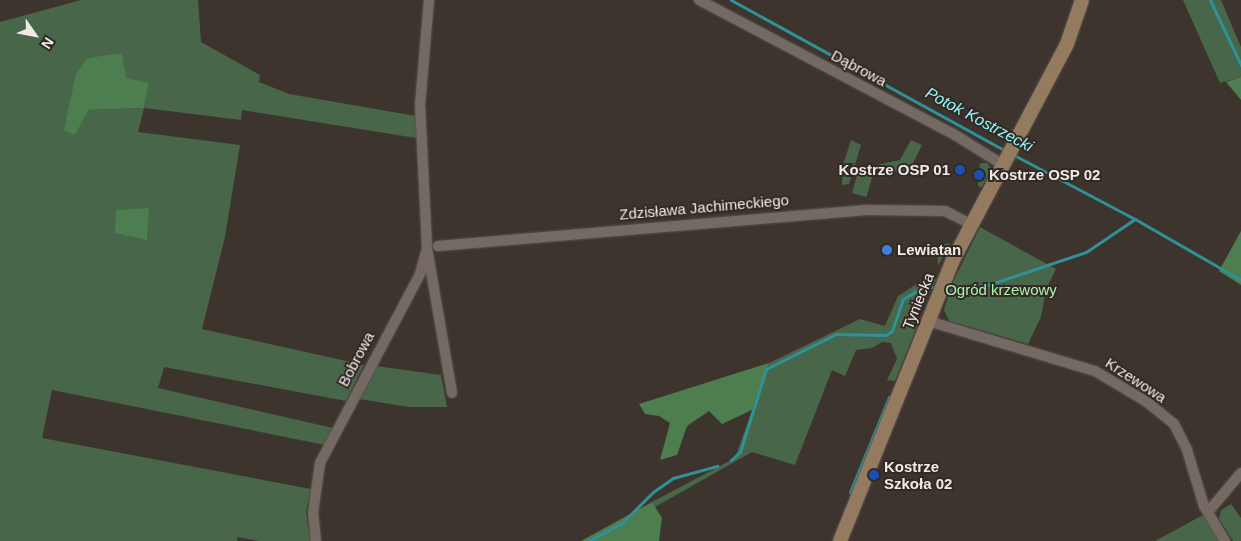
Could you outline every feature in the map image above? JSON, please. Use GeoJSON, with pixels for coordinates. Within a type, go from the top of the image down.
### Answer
{"type":"FeatureCollection","features":[{"type":"Feature","properties":{"kind":"street","name":"Bobrowa"},"geometry":{"type":"LineString","coordinates":[[429,0],[420,104],[427,248],[452,393]]}},
{"type":"Feature","properties":{"kind":"street","name":"Dąbrowa"},"geometry":{"type":"LineString","coordinates":[[699,0],[955,135],[1008,155]]}},
{"type":"Feature","properties":{"kind":"street","name":"Tyniecka"},"geometry":{"type":"LineString","coordinates":[[840,541],[928,321],[971,224],[1067,44],[1082,0]]}},
{"type":"Feature","properties":{"kind":"street","name":"Zdzisława Jachimeckiego"},"geometry":{"type":"LineString","coordinates":[[438,246],[859,210],[945,211],[971,224]]}},
{"type":"Feature","properties":{"kind":"street","name":"Bobrowa"},"geometry":{"type":"LineString","coordinates":[[316,541],[313,513],[315,486],[320,463],[420,274],[427,248]]}},
{"type":"Feature","properties":{"kind":"street","name":"Krzewowa"},"geometry":{"type":"LineString","coordinates":[[928,321],[1095,371],[1147,402],[1174,424],[1187,450],[1208,512],[1225,541]]}},
{"type":"Feature","properties":{"kind":"street"},"geometry":{"type":"LineString","coordinates":[[1208,512],[1241,473]]}},
{"type":"Feature","properties":{"kind":"green space"},"geometry":{"type":"Polygon","coordinates":[[[81,0],[198,0],[201,42],[260,75],[259,82],[289,94],[416,116],[416,138],[242,110],[241,120],[144,108],[138,132],[240,145],[225,237],[202,329],[364,365],[346,401],[164,367],[158,388],[333,428],[325,445],[52,390],[42,438],[311,489],[306,513],[311,541],[259,541],[238,537],[237,541],[0,541],[0,22],[81,0]],[[149,83],[88,110],[144,108],[149,83]]]}},
{"type":"Feature","properties":{"kind":"green space"},"geometry":{"type":"Polygon","coordinates":[[[1183,0],[1221,0],[1241,47],[1241,77],[1220,83],[1183,0]]]}},
{"type":"Feature","properties":{"kind":"green space"},"geometry":{"type":"Polygon","coordinates":[[[122,53],[126,78],[149,83],[144,108],[88,110],[75,135],[64,130],[76,74],[88,58],[122,53]]]}},
{"type":"Feature","properties":{"kind":"green space"},"geometry":{"type":"Polygon","coordinates":[[[1241,77],[1241,100],[1226,82],[1241,77]]]}},
{"type":"Feature","properties":{"kind":"green space"},"geometry":{"type":"Polygon","coordinates":[[[851,140],[861,145],[849,184],[842,185],[842,168],[851,140]]]}},
{"type":"Feature","properties":{"kind":"green space"},"geometry":{"type":"Polygon","coordinates":[[[911,140],[922,145],[908,173],[876,172],[876,165],[900,160],[911,140]]]}},
{"type":"Feature","properties":{"kind":"green space"},"geometry":{"type":"Polygon","coordinates":[[[980,163],[987,163],[992,170],[981,188],[978,185],[980,163]]]}},
{"type":"Feature","properties":{"kind":"green space"},"geometry":{"type":"Polygon","coordinates":[[[860,165],[874,169],[866,197],[852,193],[860,165]]]}},
{"type":"Feature","properties":{"kind":"green space"},"geometry":{"type":"Polygon","coordinates":[[[149,208],[147,240],[115,233],[116,210],[149,208]]]}},
{"type":"Feature","properties":{"kind":"green space","name":"Ogród krzewowy"},"geometry":{"type":"Polygon","coordinates":[[[980,227],[1056,269],[1046,289],[1041,317],[1028,344],[949,321],[944,310],[952,284],[980,227]]]}},
{"type":"Feature","properties":{"kind":"green space"},"geometry":{"type":"Polygon","coordinates":[[[1241,231],[1241,285],[1219,271],[1241,231]]]}},
{"type":"Feature","properties":{"kind":"green space"},"geometry":{"type":"Polygon","coordinates":[[[950,243],[938,266],[937,246],[950,243]]]}},
{"type":"Feature","properties":{"kind":"green space"},"geometry":{"type":"Polygon","coordinates":[[[937,279],[913,321],[917,327],[895,381],[887,380],[897,359],[891,343],[882,342],[872,348],[856,350],[845,376],[832,370],[795,465],[752,452],[655,507],[652,502],[735,458],[769,363],[860,319],[885,326],[898,296],[918,283],[937,279]]]}},
{"type":"Feature","properties":{"kind":"green space"},"geometry":{"type":"Polygon","coordinates":[[[769,363],[752,410],[722,424],[709,411],[687,426],[677,455],[660,460],[670,423],[659,416],[645,414],[639,404],[769,363]]]}},
{"type":"Feature","properties":{"kind":"green space"},"geometry":{"type":"Polygon","coordinates":[[[376,366],[441,375],[447,407],[409,407],[359,399],[376,366]]]}},
{"type":"Feature","properties":{"kind":"green space"},"geometry":{"type":"Polygon","coordinates":[[[652,502],[662,518],[659,541],[581,541],[652,502]]]}},
{"type":"Feature","properties":{"kind":"green space"},"geometry":{"type":"Polygon","coordinates":[[[1231,504],[1241,518],[1241,541],[1233,541],[1219,519],[1221,510],[1231,504]]]}},
{"type":"Feature","properties":{"kind":"green space"},"geometry":{"type":"Polygon","coordinates":[[[1203,515],[1221,541],[1155,541],[1203,515]]]}},
{"type":"Feature","properties":{"kind":"waterway","name":"Potok Kostrzecki"},"geometry":{"type":"LineString","coordinates":[[731,0],[1006,151]]}},
{"type":"Feature","properties":{"kind":"waterway"},"geometry":{"type":"LineString","coordinates":[[1210,0],[1241,65]]}},
{"type":"Feature","properties":{"kind":"waterway","name":"Potok Kostrzecki"},"geometry":{"type":"LineString","coordinates":[[1012,154],[1135,219],[1241,280]]}},
{"type":"Feature","properties":{"kind":"waterway"},"geometry":{"type":"LineString","coordinates":[[949,291],[964,293],[1086,252],[1135,219]]}},
{"type":"Feature","properties":{"kind":"waterway"},"geometry":{"type":"LineString","coordinates":[[731,460],[740,452],[766,369],[836,334],[886,335],[892,331],[903,299],[923,287],[932,287]]}},
{"type":"Feature","properties":{"kind":"waterway"},"geometry":{"type":"LineString","coordinates":[[850,492],[889,397]]}},
{"type":"Feature","properties":{"kind":"waterway"},"geometry":{"type":"LineString","coordinates":[[588,541],[623,522],[653,492],[673,478],[717,466]]}},
{"type":"Feature","properties":{"kind":"place","name":"Kostrze OSP 01"},"geometry":{"type":"Point","coordinates":[960,170]}},
{"type":"Feature","properties":{"kind":"place","name":"Kostrze OSP 02"},"geometry":{"type":"Point","coordinates":[979,175]}},
{"type":"Feature","properties":{"kind":"place","name":"Lewiatan"},"geometry":{"type":"Point","coordinates":[887,250]}},
{"type":"Feature","properties":{"kind":"place","name":"Kostrze Szkoła 02"},"geometry":{"type":"Point","coordinates":[874,475]}}]}
